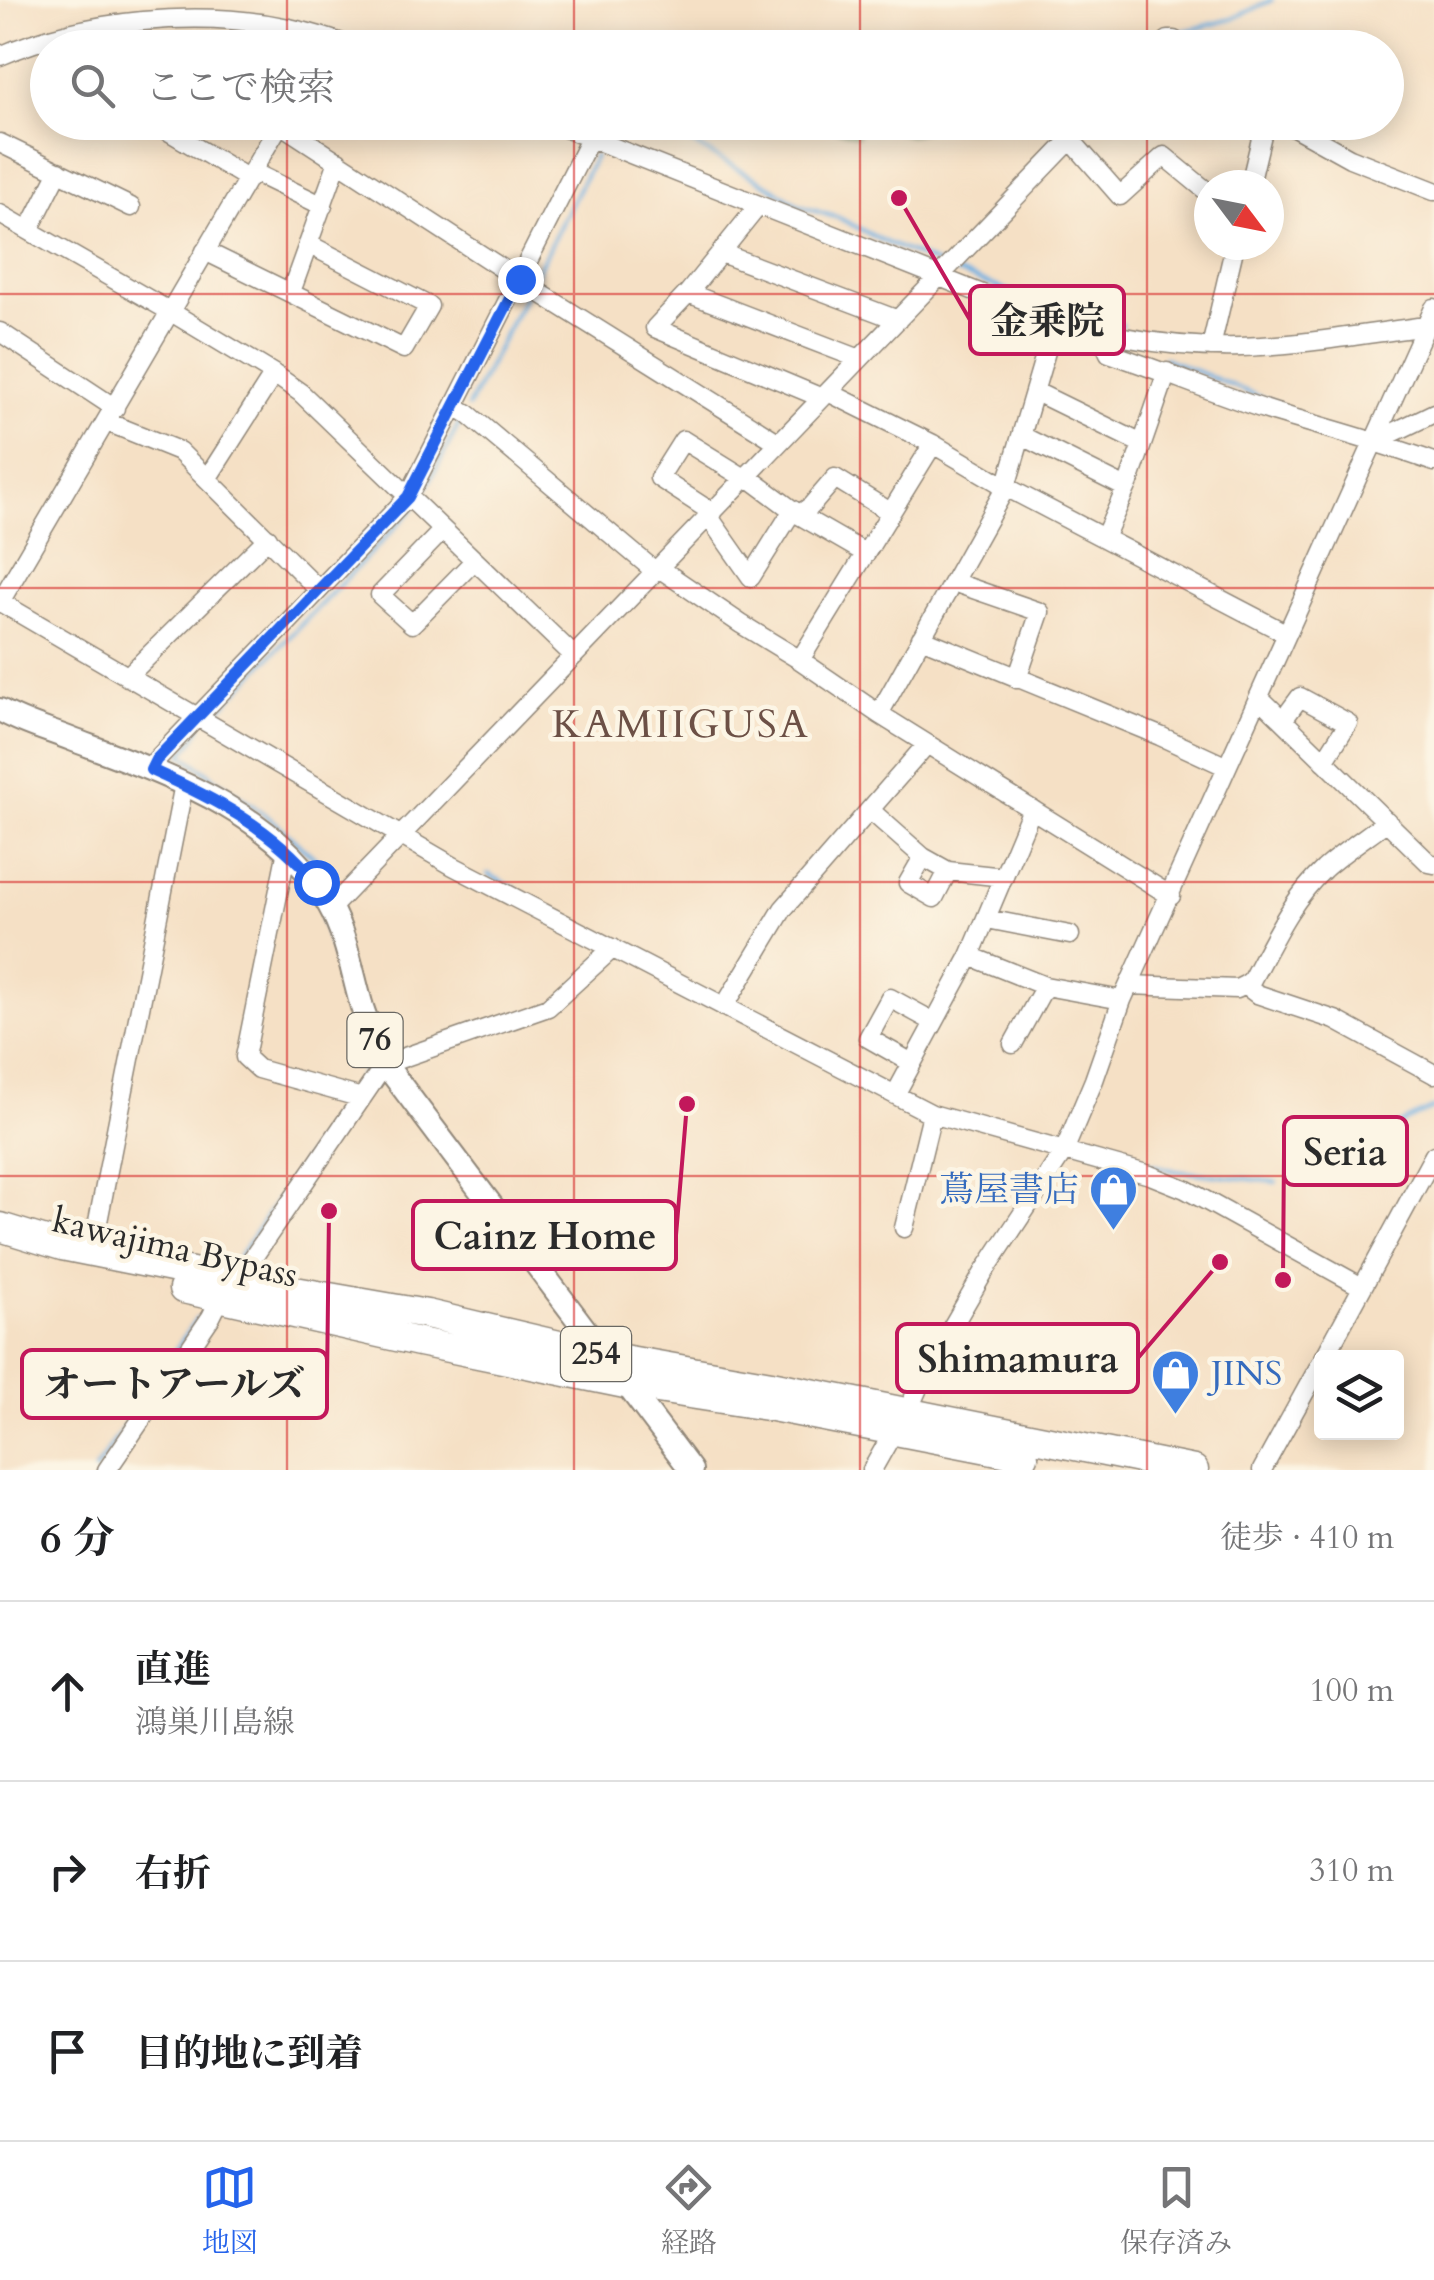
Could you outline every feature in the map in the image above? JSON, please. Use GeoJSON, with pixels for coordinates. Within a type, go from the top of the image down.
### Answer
{"type":"FeatureCollection","features":[{"type":"Feature","properties":{"kind":"highway","name":"kawajima Bypass"},"geometry":{"type":"LineString","coordinates":[[0,1228],[419,1342],[625,1384],[900,1422],[1194,1470]]}},
{"type":"Feature","properties":{"kind":"highway","name":"kawajima Bypass"},"geometry":{"type":"LineString","coordinates":[[0,1244],[72,1264],[426,1314],[606,1356],[771,1385],[900,1422],[1010,1462],[1099,1470]]}},
{"type":"Feature","properties":{"kind":"main road","name":"76"},"geometry":{"type":"LineString","coordinates":[[0,710],[184,784],[239,813],[287,850],[316,882],[342,930],[363,1010],[385,1064],[691,1470]]}},
{"type":"Feature","properties":{"kind":"street"},"geometry":{"type":"LineString","coordinates":[[96,30],[134,23],[225,20],[291,30]]}},
{"type":"Feature","properties":{"kind":"street"},"geometry":{"type":"LineString","coordinates":[[131,30],[134,23]]}},
{"type":"Feature","properties":{"kind":"street"},"geometry":{"type":"LineString","coordinates":[[0,56],[30,44]]}},
{"type":"Feature","properties":{"kind":"street"},"geometry":{"type":"LineString","coordinates":[[186,140],[251,176],[324,206]]}},
{"type":"Feature","properties":{"kind":"street"},"geometry":{"type":"LineString","coordinates":[[271,140],[0,602],[400,836],[932,1114],[1150,1175],[1185,1189],[1362,1287]]}},
{"type":"Feature","properties":{"kind":"street"},"geometry":{"type":"LineString","coordinates":[[306,140],[408,209],[779,443]]}},
{"type":"Feature","properties":{"kind":"street"},"geometry":{"type":"LineString","coordinates":[[151,770],[156,760],[318,589],[413,501],[526,283],[589,140]]}},
{"type":"Feature","properties":{"kind":"street"},"geometry":{"type":"LineString","coordinates":[[595,140],[759,205],[945,271],[1055,321],[1100,333],[1211,347],[1289,343],[1430,326]]}},
{"type":"Feature","properties":{"kind":"street"},"geometry":{"type":"LineString","coordinates":[[331,908],[1071,140],[1120,196],[1164,156],[1194,181]]}},
{"type":"Feature","properties":{"kind":"street"},"geometry":{"type":"LineString","coordinates":[[1254,170],[1261,140]]}},
{"type":"Feature","properties":{"kind":"street"},"geometry":{"type":"LineString","coordinates":[[1318,140],[1350,158],[1434,191]]}},
{"type":"Feature","properties":{"kind":"street"},"geometry":{"type":"LineString","coordinates":[[0,143],[131,207]]}},
{"type":"Feature","properties":{"kind":"street"},"geometry":{"type":"LineString","coordinates":[[290,292],[338,161]]}},
{"type":"Feature","properties":{"kind":"street"},"geometry":{"type":"LineString","coordinates":[[28,230],[59,171]]}},
{"type":"Feature","properties":{"kind":"street"},"geometry":{"type":"LineString","coordinates":[[759,205],[655,328],[825,395],[933,444],[1006,487],[1288,634]]}},
{"type":"Feature","properties":{"kind":"street"},"geometry":{"type":"LineString","coordinates":[[0,214],[171,312],[301,393],[574,656]]}},
{"type":"Feature","properties":{"kind":"street"},"geometry":{"type":"LineString","coordinates":[[205,252],[404,350],[429,306],[308,244]]}},
{"type":"Feature","properties":{"kind":"street"},"geometry":{"type":"LineString","coordinates":[[720,253],[898,320]]}},
{"type":"Feature","properties":{"kind":"street"},"geometry":{"type":"LineString","coordinates":[[1211,347],[1231,260]]}},
{"type":"Feature","properties":{"kind":"street"},"geometry":{"type":"LineString","coordinates":[[688,293],[860,359]]}},
{"type":"Feature","properties":{"kind":"street"},"geometry":{"type":"LineString","coordinates":[[872,1470],[984,1272],[1064,1150],[1126,993],[1430,326],[1434,308]]}},
{"type":"Feature","properties":{"kind":"street"},"geometry":{"type":"LineString","coordinates":[[879,714],[1006,487],[1055,321]]}},
{"type":"Feature","properties":{"kind":"street"},"geometry":{"type":"LineString","coordinates":[[1100,333],[1109,353],[1268,410],[1434,462]]}},
{"type":"Feature","properties":{"kind":"street"},"geometry":{"type":"LineString","coordinates":[[3,339],[111,415],[179,451],[318,589]]}},
{"type":"Feature","properties":{"kind":"street"},"geometry":{"type":"LineString","coordinates":[[1104,538],[1167,372]]}},
{"type":"Feature","properties":{"kind":"street"},"geometry":{"type":"LineString","coordinates":[[207,479],[274,374]]}},
{"type":"Feature","properties":{"kind":"street"},"geometry":{"type":"LineString","coordinates":[[1036,392],[1142,444]]}},
{"type":"Feature","properties":{"kind":"street"},"geometry":{"type":"LineString","coordinates":[[462,410],[658,570],[1170,896]]}},
{"type":"Feature","properties":{"kind":"street"},"geometry":{"type":"LineString","coordinates":[[1376,441],[1434,413]]}},
{"type":"Feature","properties":{"kind":"street"},"geometry":{"type":"LineString","coordinates":[[1022,436],[1126,488]]}},
{"type":"Feature","properties":{"kind":"street"},"geometry":{"type":"LineString","coordinates":[[865,553],[796,512],[747,478],[682,440],[659,478],[711,515],[751,577],[796,512],[811,506],[835,478],[890,512]]}},
{"type":"Feature","properties":{"kind":"street"},"geometry":{"type":"LineString","coordinates":[[800,660],[933,444]]}},
{"type":"Feature","properties":{"kind":"street"},"geometry":{"type":"LineString","coordinates":[[442,531],[380,595],[412,624],[474,561]]}},
{"type":"Feature","properties":{"kind":"street"},"geometry":{"type":"LineString","coordinates":[[127,677],[268,538]]}},
{"type":"Feature","properties":{"kind":"street"},"geometry":{"type":"LineString","coordinates":[[953,582],[1040,612],[1017,679]]}},
{"type":"Feature","properties":{"kind":"street"},"geometry":{"type":"LineString","coordinates":[[921,638],[1228,767]]}},
{"type":"Feature","properties":{"kind":"street"},"geometry":{"type":"LineString","coordinates":[[1258,697],[1434,864]]}},
{"type":"Feature","properties":{"kind":"street"},"geometry":{"type":"LineString","coordinates":[[1283,720],[1300,697],[1348,723],[1324,761]]}},
{"type":"Feature","properties":{"kind":"street"},"geometry":{"type":"LineString","coordinates":[[724,1007],[783,909],[927,744]]}},
{"type":"Feature","properties":{"kind":"street"},"geometry":{"type":"LineString","coordinates":[[92,1252],[184,784]]}},
{"type":"Feature","properties":{"kind":"street"},"geometry":{"type":"LineString","coordinates":[[895,1095],[970,956],[1032,809]]}},
{"type":"Feature","properties":{"kind":"street"},"geometry":{"type":"LineString","coordinates":[[870,810],[948,871],[1004,876]]}},
{"type":"Feature","properties":{"kind":"street"},"geometry":{"type":"LineString","coordinates":[[970,956],[1046,986],[1126,993],[1237,988],[1251,981],[1290,910],[1324,869],[1386,821]]}},
{"type":"Feature","properties":{"kind":"street"},"geometry":{"type":"LineString","coordinates":[[287,850],[245,1057],[258,1069],[362,1098]]}},
{"type":"Feature","properties":{"kind":"street"},"geometry":{"type":"LineString","coordinates":[[924,856],[908,883],[934,898],[948,871]]}},
{"type":"Feature","properties":{"kind":"street"},"geometry":{"type":"LineString","coordinates":[[986,919],[1070,935]]}},
{"type":"Feature","properties":{"kind":"street"},"geometry":{"type":"LineString","coordinates":[[107,1470],[385,1064],[548,1007],[613,948]]}},
{"type":"Feature","properties":{"kind":"street"},"geometry":{"type":"LineString","coordinates":[[1245,985],[1257,994],[1335,1020],[1434,1074]]}},
{"type":"Feature","properties":{"kind":"street"},"geometry":{"type":"LineString","coordinates":[[1013,1044],[1046,986]]}},
{"type":"Feature","properties":{"kind":"street"},"geometry":{"type":"LineString","coordinates":[[912,1063],[868,1038],[890,998],[934,1022]]}},
{"type":"Feature","properties":{"kind":"street"},"geometry":{"type":"LineString","coordinates":[[904,1228],[932,1114]]}},
{"type":"Feature","properties":{"kind":"street"},"geometry":{"type":"LineString","coordinates":[[1328,1350],[1434,1154]]}},
{"type":"Feature","properties":{"kind":"street"},"geometry":{"type":"LineString","coordinates":[[1262,1470],[1314,1376]]}},
{"type":"Feature","properties":{"kind":"waterway"},"geometry":{"type":"LineString","coordinates":[[1190,30],[1232,19],[1272,0]]}},
{"type":"Feature","properties":{"kind":"waterway"},"geometry":{"type":"LineString","coordinates":[[685,140],[799,206],[839,218],[940,265]]}},
{"type":"Feature","properties":{"kind":"waterway"},"geometry":{"type":"LineString","coordinates":[[532,282],[595,156]]}},
{"type":"Feature","properties":{"kind":"waterway"},"geometry":{"type":"LineString","coordinates":[[953,271],[1048,305],[1122,325]]}},
{"type":"Feature","properties":{"kind":"waterway"},"geometry":{"type":"LineString","coordinates":[[468,407],[527,291]]}},
{"type":"Feature","properties":{"kind":"waterway"},"geometry":{"type":"LineString","coordinates":[[1164,358],[1280,405]]}},
{"type":"Feature","properties":{"kind":"waterway"},"geometry":{"type":"LineString","coordinates":[[420,500],[461,420]]}},
{"type":"Feature","properties":{"kind":"waterway"},"geometry":{"type":"LineString","coordinates":[[212,717],[414,508]]}},
{"type":"Feature","properties":{"kind":"waterway"},"geometry":{"type":"LineString","coordinates":[[201,725],[182,754],[276,823],[332,874],[334,887]]}},
{"type":"Feature","properties":{"kind":"waterway"},"geometry":{"type":"LineString","coordinates":[[488,874],[519,891]]}},
{"type":"Feature","properties":{"kind":"waterway"},"geometry":{"type":"LineString","coordinates":[[322,918],[363,1041]]}},
{"type":"Feature","properties":{"kind":"waterway"},"geometry":{"type":"LineString","coordinates":[[353,1089],[371,1059]]}},
{"type":"Feature","properties":{"kind":"waterway"},"geometry":{"type":"LineString","coordinates":[[236,1261],[345,1101]]}},
{"type":"Feature","properties":{"kind":"waterway"},"geometry":{"type":"LineString","coordinates":[[1319,1177],[1405,1121],[1434,1108]]}},
{"type":"Feature","properties":{"kind":"waterway"},"geometry":{"type":"LineString","coordinates":[[1075,1144],[1176,1171],[1276,1182]]}},
{"type":"Feature","properties":{"kind":"waterway"},"geometry":{"type":"LineString","coordinates":[[95,1470],[197,1318]]}},
{"type":"Feature","properties":{"kind":"place","name":"金乗院"},"geometry":{"type":"Point","coordinates":[899,198]}},
{"type":"Feature","properties":{"kind":"place","name":"Cainz Home"},"geometry":{"type":"Point","coordinates":[687,1104]}},
{"type":"Feature","properties":{"kind":"place","name":"オートアールズ"},"geometry":{"type":"Point","coordinates":[329,1211]}},
{"type":"Feature","properties":{"kind":"place","name":"蔦屋書店"},"geometry":{"type":"Point","coordinates":[1114,1232]}},
{"type":"Feature","properties":{"kind":"place","name":"Shimamura"},"geometry":{"type":"Point","coordinates":[1220,1262]}},
{"type":"Feature","properties":{"kind":"place","name":"Seria"},"geometry":{"type":"Point","coordinates":[1283,1280]}},
{"type":"Feature","properties":{"kind":"place","name":"JINS"},"geometry":{"type":"Point","coordinates":[1176,1416]}},
{"type":"Feature","properties":{"kind":"district","name":"KAMIIGUSA"},"geometry":{"type":"Point","coordinates":[681,724]}},
{"type":"Feature","properties":{"kind":"route"},"geometry":{"type":"LineString","coordinates":[[316,882],[283,846],[239,813],[151,770],[156,760],[408,497],[520,279]]}}]}
